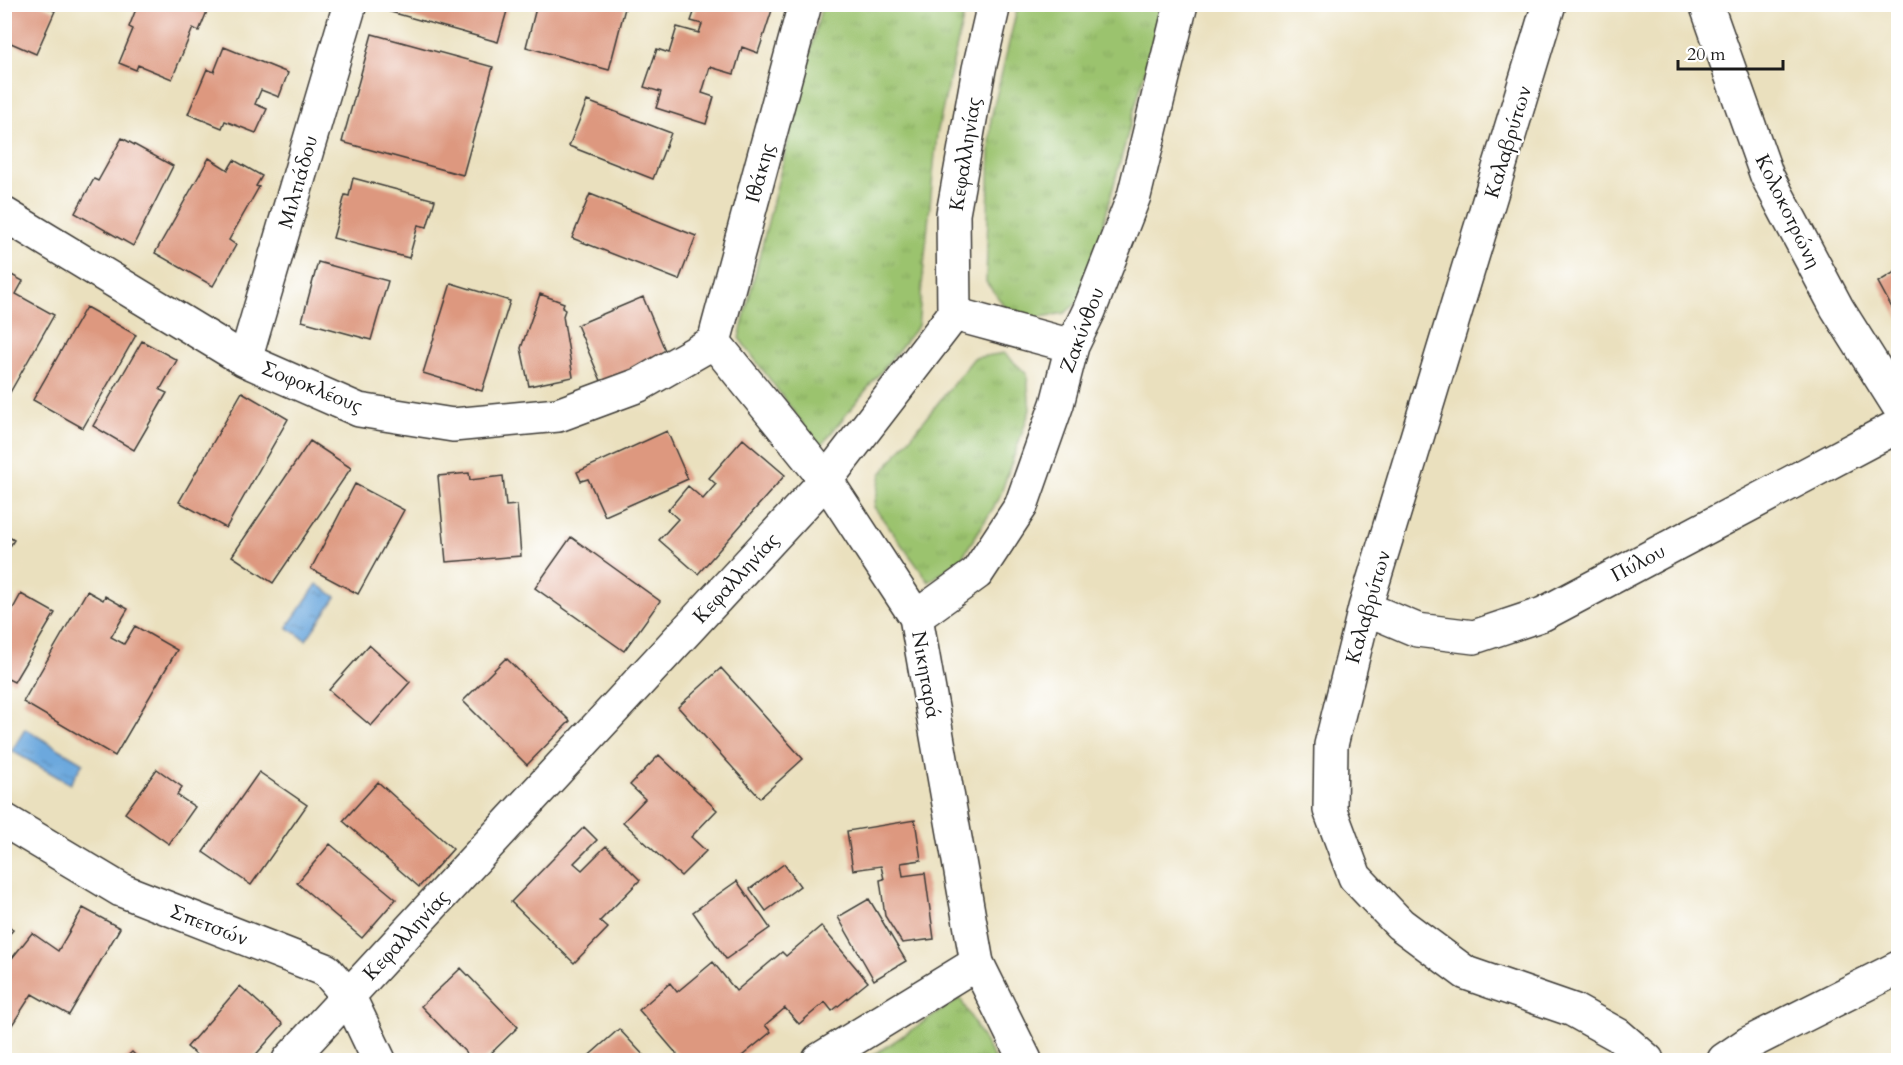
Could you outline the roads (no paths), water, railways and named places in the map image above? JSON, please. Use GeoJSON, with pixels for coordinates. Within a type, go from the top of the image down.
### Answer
{"type":"FeatureCollection","features":[{"type":"Feature","properties":{"kind":"street","name":"Μιλτιάδου"},"geometry":{"type":"LineString","coordinates":[[245,360],[350,4]]}},
{"type":"Feature","properties":{"kind":"street","name":"Ιθάκης"},"geometry":{"type":"LineString","coordinates":[[714,342],[805,4]]}},
{"type":"Feature","properties":{"kind":"street","name":"Κεφαλληνίας"},"geometry":{"type":"LineString","coordinates":[[290,1060],[826,480],[954,314],[953,214],[979,69],[994,4]]}},
{"type":"Feature","properties":{"kind":"street","name":"Ζακύνθου"},"geometry":{"type":"LineString","coordinates":[[916,616],[977,573],[1021,506],[1057,404],[1072,346],[1089,311],[1134,196],[1181,4]]}},
{"type":"Feature","properties":{"kind":"street","name":"Καλαβρύτων"},"geometry":{"type":"LineString","coordinates":[[1550,4],[1365,608],[1331,745],[1330,810],[1355,877],[1400,924],[1466,973],[1573,1010],[1618,1035],[1647,1060]]}},
{"type":"Feature","properties":{"kind":"street","name":"Κολοκοτρώνη"},"geometry":{"type":"LineString","coordinates":[[1706,4],[1767,176],[1837,308],[1899,405]]}},
{"type":"Feature","properties":{"kind":"street","name":"Σοφοκλέους"},"geometry":{"type":"LineString","coordinates":[[4,214],[245,360],[359,410],[453,425],[558,415],[639,385],[714,342]]}},
{"type":"Feature","properties":{"kind":"street"},"geometry":{"type":"LineString","coordinates":[[954,314],[1072,346]]}},
{"type":"Feature","properties":{"kind":"street","name":"Νικηταρά"},"geometry":{"type":"LineString","coordinates":[[714,342],[826,480],[916,616],[976,963],[1025,1060]]}},
{"type":"Feature","properties":{"kind":"street","name":"Πύλου"},"geometry":{"type":"LineString","coordinates":[[1365,608],[1417,630],[1474,637],[1543,614],[1899,426]]}},
{"type":"Feature","properties":{"kind":"street","name":"Σπετσών"},"geometry":{"type":"LineString","coordinates":[[4,820],[122,891],[326,970],[349,997],[379,1060]]}},
{"type":"Feature","properties":{"kind":"street"},"geometry":{"type":"LineString","coordinates":[[819,1060],[976,963]]}},
{"type":"Feature","properties":{"kind":"street"},"geometry":{"type":"LineString","coordinates":[[1744,1055],[1899,968]]}},
{"type":"Feature","properties":{"kind":"water"},"geometry":{"type":"Polygon","coordinates":[[[317,584],[336,597],[306,640],[287,627],[317,584]]]}},
{"type":"Feature","properties":{"kind":"water"},"geometry":{"type":"Polygon","coordinates":[[[25,729],[83,763],[70,784],[12,751],[25,729]]]}}]}
